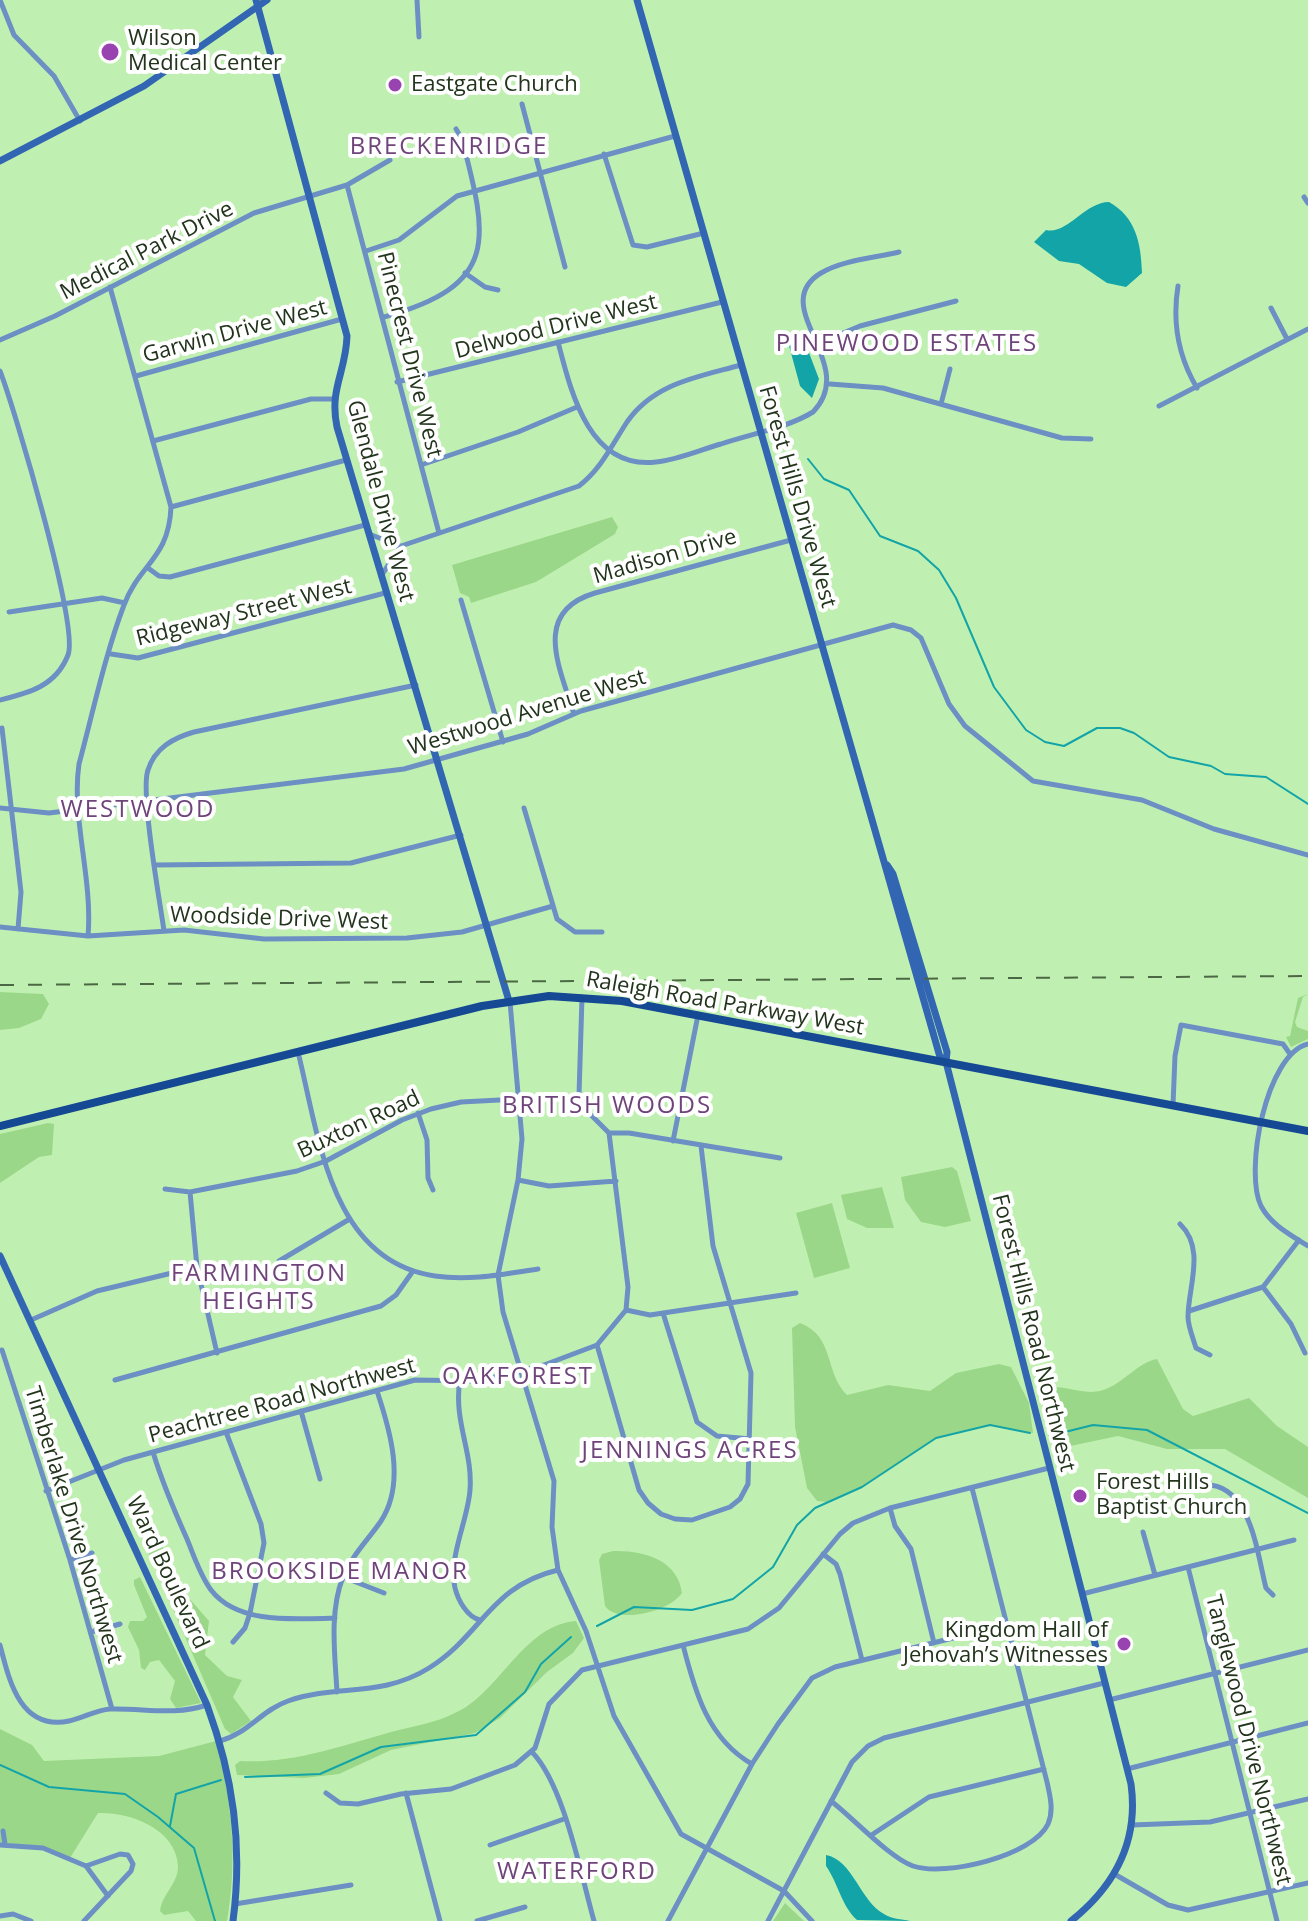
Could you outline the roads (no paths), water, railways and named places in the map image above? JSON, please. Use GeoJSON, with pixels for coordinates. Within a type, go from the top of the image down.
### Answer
{"type":"FeatureCollection","features":[{"type":"Feature","properties":{"kind":"main road"},"geometry":{"type":"LineString","coordinates":[[0,161],[165,73],[257,3],[267,0]]}},
{"type":"Feature","properties":{"kind":"main road","name":"Forest Hills Drive West"},"geometry":{"type":"LineString","coordinates":[[637,0],[820,643],[931,998],[947,1052],[946,1062]]}},
{"type":"Feature","properties":{"kind":"main road","name":"Glendale Drive West"},"geometry":{"type":"LineString","coordinates":[[257,3],[343,319],[347,347],[332,399],[346,460],[385,593],[440,761],[509,1001]]}},
{"type":"Feature","properties":{"kind":"main road","name":"Raleigh Road Parkway West"},"geometry":{"type":"LineString","coordinates":[[0,1126],[509,1001],[582,996],[698,1015],[1308,1131]]}},
{"type":"Feature","properties":{"kind":"main road","name":"Forest Hills Road Northwest"},"geometry":{"type":"LineString","coordinates":[[946,1062],[1133,1797],[1132,1825],[1116,1875],[1071,1921]]}},
{"type":"Feature","properties":{"kind":"main road","name":"Ward Boulevard"},"geometry":{"type":"LineString","coordinates":[[0,1256],[207,1705],[220,1741],[236,1818],[233,1921]]}},
{"type":"Feature","properties":{"kind":"street"},"geometry":{"type":"LineString","coordinates":[[0,0],[14,35],[54,76],[80,121]]}},
{"type":"Feature","properties":{"kind":"street"},"geometry":{"type":"LineString","coordinates":[[417,0],[419,37]]}},
{"type":"Feature","properties":{"kind":"street"},"geometry":{"type":"LineString","coordinates":[[522,104],[565,267]]}},
{"type":"Feature","properties":{"kind":"street"},"geometry":{"type":"LineString","coordinates":[[384,317],[427,305],[449,290],[465,273],[481,234],[475,189],[462,139],[456,129]]}},
{"type":"Feature","properties":{"kind":"street"},"geometry":{"type":"LineString","coordinates":[[366,251],[399,240],[449,200],[475,189],[675,136]]}},
{"type":"Feature","properties":{"kind":"street"},"geometry":{"type":"LineString","coordinates":[[604,154],[633,245],[647,247],[704,233]]}},
{"type":"Feature","properties":{"kind":"street","name":"Medical Park Drive"},"geometry":{"type":"LineString","coordinates":[[0,340],[254,213],[347,185],[390,160]]}},
{"type":"Feature","properties":{"kind":"street","name":"Pinecrest Drive West"},"geometry":{"type":"LineString","coordinates":[[347,185],[439,533]]}},
{"type":"Feature","properties":{"kind":"street"},"geometry":{"type":"LineString","coordinates":[[558,342],[577,407],[593,436],[610,449],[639,462],[654,463],[813,412],[823,402],[830,384],[805,318],[804,297],[810,284],[819,274],[835,267],[899,252]]}},
{"type":"Feature","properties":{"kind":"street"},"geometry":{"type":"LineString","coordinates":[[465,273],[485,287],[498,290]]}},
{"type":"Feature","properties":{"kind":"street"},"geometry":{"type":"LineString","coordinates":[[1178,286],[1175,315],[1181,358],[1197,388]]}},
{"type":"Feature","properties":{"kind":"street"},"geometry":{"type":"LineString","coordinates":[[88,936],[88,877],[80,809],[79,764],[125,603],[166,543],[171,507],[110,287]]}},
{"type":"Feature","properties":{"kind":"street"},"geometry":{"type":"LineString","coordinates":[[817,344],[860,326],[956,301]]}},
{"type":"Feature","properties":{"kind":"street","name":"Delwood Drive West"},"geometry":{"type":"LineString","coordinates":[[397,382],[722,302]]}},
{"type":"Feature","properties":{"kind":"street"},"geometry":{"type":"LineString","coordinates":[[1271,308],[1287,339]]}},
{"type":"Feature","properties":{"kind":"street","name":"Garwin Drive West"},"geometry":{"type":"LineString","coordinates":[[136,376],[343,319]]}},
{"type":"Feature","properties":{"kind":"street"},"geometry":{"type":"LineString","coordinates":[[1159,406],[1308,329]]}},
{"type":"Feature","properties":{"kind":"street"},"geometry":{"type":"LineString","coordinates":[[381,576],[401,546],[570,490],[590,477],[632,415],[658,392],[741,365]]}},
{"type":"Feature","properties":{"kind":"street"},"geometry":{"type":"LineString","coordinates":[[941,404],[950,369]]}},
{"type":"Feature","properties":{"kind":"street"},"geometry":{"type":"LineString","coordinates":[[0,371],[65,606],[70,645],[58,672],[37,690],[0,700]]}},
{"type":"Feature","properties":{"kind":"street"},"geometry":{"type":"LineString","coordinates":[[830,384],[883,388],[1062,438],[1091,439]]}},
{"type":"Feature","properties":{"kind":"street"},"geometry":{"type":"LineString","coordinates":[[153,441],[311,399],[332,399]]}},
{"type":"Feature","properties":{"kind":"street"},"geometry":{"type":"LineString","coordinates":[[421,465],[518,432],[577,407]]}},
{"type":"Feature","properties":{"kind":"street"},"geometry":{"type":"LineString","coordinates":[[171,507],[346,460]]}},
{"type":"Feature","properties":{"kind":"street"},"geometry":{"type":"LineString","coordinates":[[148,568],[159,576],[170,577],[367,529],[401,546]]}},
{"type":"Feature","properties":{"kind":"street","name":"Madison Drive"},"geometry":{"type":"LineString","coordinates":[[574,714],[555,644],[559,619],[572,603],[595,593],[791,540]]}},
{"type":"Feature","properties":{"kind":"street","name":"Ridgeway Street West"},"geometry":{"type":"LineString","coordinates":[[111,654],[138,658],[385,593]]}},
{"type":"Feature","properties":{"kind":"street"},"geometry":{"type":"LineString","coordinates":[[9,612],[65,606],[102,598],[125,603]]}},
{"type":"Feature","properties":{"kind":"street"},"geometry":{"type":"LineString","coordinates":[[461,600],[503,742]]}},
{"type":"Feature","properties":{"kind":"street","name":"Westwood Avenue West"},"geometry":{"type":"LineString","coordinates":[[0,808],[49,813],[404,769],[503,742],[546,728],[574,714],[887,625],[911,630],[927,646],[942,690],[960,720],[1025,776],[1047,786],[1142,800],[1214,829],[1308,855]]}},
{"type":"Feature","properties":{"kind":"street"},"geometry":{"type":"LineString","coordinates":[[164,931],[147,800],[147,770],[156,754],[176,737],[417,685]]}},
{"type":"Feature","properties":{"kind":"street"},"geometry":{"type":"LineString","coordinates":[[2,728],[21,892],[18,929]]}},
{"type":"Feature","properties":{"kind":"street"},"geometry":{"type":"LineString","coordinates":[[524,808],[560,924],[568,930],[602,932]]}},
{"type":"Feature","properties":{"kind":"street"},"geometry":{"type":"LineString","coordinates":[[155,865],[351,863],[461,835]]}},
{"type":"Feature","properties":{"kind":"street","name":"Woodside Drive West"},"geometry":{"type":"LineString","coordinates":[[0,927],[88,936],[164,931],[213,932],[264,939],[407,938],[450,935],[553,906]]}},
{"type":"Feature","properties":{"kind":"street"},"geometry":{"type":"LineString","coordinates":[[582,996],[579,1095],[584,1108],[609,1133],[628,1287],[626,1310],[597,1345],[639,1490],[661,1514],[692,1520],[716,1514],[737,1502],[748,1484],[751,1439],[751,1373],[713,1246],[701,1146]]}},
{"type":"Feature","properties":{"kind":"street"},"geometry":{"type":"LineString","coordinates":[[509,1001],[522,1139],[518,1180],[498,1275],[503,1312],[554,1481],[552,1536],[558,1570],[581,1621],[614,1716],[678,1829],[685,1837],[784,1891],[812,1921]]}},
{"type":"Feature","properties":{"kind":"street"},"geometry":{"type":"LineString","coordinates":[[673,1141],[698,1015]]}},
{"type":"Feature","properties":{"kind":"street"},"geometry":{"type":"LineString","coordinates":[[1173,1105],[1175,1056],[1181,1025],[1283,1044],[1290,1054]]}},
{"type":"Feature","properties":{"kind":"street"},"geometry":{"type":"LineString","coordinates":[[1308,1044],[1290,1054],[1271,1081],[1254,1173],[1256,1192],[1271,1220],[1308,1246]]}},
{"type":"Feature","properties":{"kind":"street"},"geometry":{"type":"LineString","coordinates":[[298,1051],[326,1161],[348,1220],[379,1252],[413,1271],[457,1278],[538,1269]]}},
{"type":"Feature","properties":{"kind":"street","name":"Buxton Road"},"geometry":{"type":"LineString","coordinates":[[165,1189],[190,1192],[281,1175],[326,1161],[418,1113],[461,1102],[519,1099]]}},
{"type":"Feature","properties":{"kind":"street"},"geometry":{"type":"LineString","coordinates":[[418,1113],[427,1140],[428,1178],[433,1190]]}},
{"type":"Feature","properties":{"kind":"street"},"geometry":{"type":"LineString","coordinates":[[609,1133],[780,1158]]}},
{"type":"Feature","properties":{"kind":"street"},"geometry":{"type":"LineString","coordinates":[[518,1180],[549,1186],[616,1181]]}},
{"type":"Feature","properties":{"kind":"street"},"geometry":{"type":"LineString","coordinates":[[190,1192],[197,1267],[217,1353]]}},
{"type":"Feature","properties":{"kind":"street"},"geometry":{"type":"LineString","coordinates":[[279,1261],[348,1220]]}},
{"type":"Feature","properties":{"kind":"street"},"geometry":{"type":"LineString","coordinates":[[1180,1224],[1187,1230],[1195,1265],[1189,1311],[1196,1348],[1210,1355]]}},
{"type":"Feature","properties":{"kind":"street"},"geometry":{"type":"LineString","coordinates":[[1189,1311],[1263,1287],[1299,1240]]}},
{"type":"Feature","properties":{"kind":"street"},"geometry":{"type":"LineString","coordinates":[[31,1320],[97,1291],[197,1267]]}},
{"type":"Feature","properties":{"kind":"street"},"geometry":{"type":"LineString","coordinates":[[115,1380],[381,1306],[396,1295],[413,1271]]}},
{"type":"Feature","properties":{"kind":"street"},"geometry":{"type":"LineString","coordinates":[[1263,1287],[1291,1324],[1305,1353]]}},
{"type":"Feature","properties":{"kind":"street"},"geometry":{"type":"LineString","coordinates":[[626,1310],[644,1315],[796,1293]]}},
{"type":"Feature","properties":{"kind":"street"},"geometry":{"type":"LineString","coordinates":[[663,1313],[697,1422],[713,1435],[751,1439]]}},
{"type":"Feature","properties":{"kind":"street","name":"Peachtree Road Northwest"},"geometry":{"type":"LineString","coordinates":[[46,1491],[99,1469],[153,1452],[301,1411],[429,1378],[479,1381],[521,1372],[597,1345]]}},
{"type":"Feature","properties":{"kind":"street","name":"Timberlake Drive Northwest"},"geometry":{"type":"LineString","coordinates":[[2,1350],[70,1560],[112,1709]]}},
{"type":"Feature","properties":{"kind":"street"},"geometry":{"type":"LineString","coordinates":[[460,1379],[457,1416],[468,1460],[470,1491],[454,1584],[461,1603],[473,1618],[480,1620]]}},
{"type":"Feature","properties":{"kind":"street"},"geometry":{"type":"LineString","coordinates":[[337,1693],[335,1618],[343,1577],[388,1508],[394,1465],[392,1443],[377,1391]]}},
{"type":"Feature","properties":{"kind":"street"},"geometry":{"type":"LineString","coordinates":[[301,1411],[320,1479]]}},
{"type":"Feature","properties":{"kind":"street"},"geometry":{"type":"LineString","coordinates":[[226,1432],[263,1533],[264,1549],[250,1613],[245,1628],[233,1642]]}},
{"type":"Feature","properties":{"kind":"street"},"geometry":{"type":"LineString","coordinates":[[153,1452],[166,1492],[206,1581],[218,1597],[250,1613],[287,1619],[335,1618]]}},
{"type":"Feature","properties":{"kind":"street"},"geometry":{"type":"LineString","coordinates":[[326,1793],[340,1803],[353,1805],[406,1793],[451,1789],[515,1765],[532,1752],[545,1711],[572,1676],[596,1666],[727,1637],[760,1623],[784,1602],[853,1523],[890,1508],[1049,1468]]}},
{"type":"Feature","properties":{"kind":"street"},"geometry":{"type":"LineString","coordinates":[[1201,1485],[1208,1484],[1239,1501],[1266,1588],[1273,1595]]}},
{"type":"Feature","properties":{"kind":"street"},"geometry":{"type":"LineString","coordinates":[[831,1801],[873,1834],[893,1856],[926,1868],[956,1867],[1011,1853],[1033,1843],[1049,1822],[1051,1802],[1044,1769],[972,1488]]}},
{"type":"Feature","properties":{"kind":"street"},"geometry":{"type":"LineString","coordinates":[[890,1508],[895,1526],[911,1549],[934,1643]]}},
{"type":"Feature","properties":{"kind":"street"},"geometry":{"type":"LineString","coordinates":[[1143,1532],[1155,1575]]}},
{"type":"Feature","properties":{"kind":"street"},"geometry":{"type":"LineString","coordinates":[[1081,1595],[1294,1540]]}},
{"type":"Feature","properties":{"kind":"street"},"geometry":{"type":"LineString","coordinates":[[70,1560],[92,1553]]}},
{"type":"Feature","properties":{"kind":"street"},"geometry":{"type":"LineString","coordinates":[[823,1554],[836,1564],[840,1574],[862,1660]]}},
{"type":"Feature","properties":{"kind":"street","name":"Tanglewood Drive Northwest"},"geometry":{"type":"LineString","coordinates":[[1188,1567],[1277,1921]]}},
{"type":"Feature","properties":{"kind":"street"},"geometry":{"type":"LineString","coordinates":[[220,1741],[238,1735],[285,1702],[373,1690],[416,1675],[446,1656],[510,1589],[531,1577],[558,1570]]}},
{"type":"Feature","properties":{"kind":"street"},"geometry":{"type":"LineString","coordinates":[[343,1577],[384,1593]]}},
{"type":"Feature","properties":{"kind":"street"},"geometry":{"type":"LineString","coordinates":[[91,1632],[120,1624]]}},
{"type":"Feature","properties":{"kind":"street"},"geometry":{"type":"LineString","coordinates":[[668,1921],[752,1764],[812,1678],[823,1671],[862,1660],[1006,1625]]}},
{"type":"Feature","properties":{"kind":"street"},"geometry":{"type":"LineString","coordinates":[[0,1645],[15,1696],[35,1716],[63,1722],[112,1709],[173,1713],[207,1705]]}},
{"type":"Feature","properties":{"kind":"street"},"geometry":{"type":"LineString","coordinates":[[683,1645],[700,1703],[718,1735],[729,1749],[752,1764]]}},
{"type":"Feature","properties":{"kind":"street"},"geometry":{"type":"LineString","coordinates":[[1108,1701],[1308,1650]]}},
{"type":"Feature","properties":{"kind":"street"},"geometry":{"type":"LineString","coordinates":[[768,1921],[852,1762],[873,1742],[1104,1683]]}},
{"type":"Feature","properties":{"kind":"street"},"geometry":{"type":"LineString","coordinates":[[1127,1769],[1308,1723]]}},
{"type":"Feature","properties":{"kind":"street"},"geometry":{"type":"LineString","coordinates":[[532,1752],[548,1772],[594,1921]]}},
{"type":"Feature","properties":{"kind":"street"},"geometry":{"type":"LineString","coordinates":[[873,1834],[913,1804],[929,1797],[1044,1769]]}},
{"type":"Feature","properties":{"kind":"street"},"geometry":{"type":"LineString","coordinates":[[406,1793],[440,1921]]}},
{"type":"Feature","properties":{"kind":"street"},"geometry":{"type":"LineString","coordinates":[[1132,1825],[1200,1823],[1308,1799]]}},
{"type":"Feature","properties":{"kind":"street"},"geometry":{"type":"LineString","coordinates":[[490,1845],[564,1819]]}},
{"type":"Feature","properties":{"kind":"street"},"geometry":{"type":"LineString","coordinates":[[3,1831],[3,1845],[43,1848],[86,1866],[108,1896]]}},
{"type":"Feature","properties":{"kind":"street"},"geometry":{"type":"LineString","coordinates":[[84,1921],[131,1871],[132,1862],[123,1854],[86,1866]]}},
{"type":"Feature","properties":{"kind":"street"},"geometry":{"type":"LineString","coordinates":[[1116,1875],[1168,1905],[1188,1910],[1308,1883]]}},
{"type":"Feature","properties":{"kind":"street"},"geometry":{"type":"LineString","coordinates":[[235,1904],[351,1885]]}},
{"type":"Feature","properties":{"kind":"street"},"geometry":{"type":"LineString","coordinates":[[477,1921],[525,1907]]}},
{"type":"Feature","properties":{"kind":"street"},"geometry":{"type":"LineString","coordinates":[[0,1916],[13,1914],[31,1921]]}},
{"type":"Feature","properties":{"kind":"water"},"geometry":{"type":"Polygon","coordinates":[[[1109,202],[1131,223],[1140,251],[1142,273],[1126,287],[1107,283],[1079,264],[1059,261],[1034,242],[1046,230],[1061,228],[1092,207],[1109,202]]]}},
{"type":"Feature","properties":{"kind":"water"},"geometry":{"type":"Polygon","coordinates":[[[792,336],[803,337],[819,379],[812,398],[800,386],[788,342],[792,336]]]}},
{"type":"Feature","properties":{"kind":"water"},"geometry":{"type":"Polygon","coordinates":[[[826,1855],[843,1864],[876,1908],[890,1917],[910,1921],[857,1920],[847,1908],[826,1866],[826,1855]]]}},
{"type":"Feature","properties":{"kind":"waterway"},"geometry":{"type":"LineString","coordinates":[[808,459],[824,479],[849,490],[880,536],[918,551],[939,570],[956,598],[994,687],[1026,730],[1045,742],[1064,746],[1097,728],[1120,728],[1134,733],[1169,757],[1211,766],[1225,774],[1266,777],[1308,804]]}},
{"type":"Feature","properties":{"kind":"waterway"},"geometry":{"type":"LineString","coordinates":[[597,1626],[634,1607],[692,1610],[733,1599],[773,1567],[797,1525],[815,1508],[862,1487],[936,1438],[990,1425],[1030,1433]]}},
{"type":"Feature","properties":{"kind":"waterway"},"geometry":{"type":"LineString","coordinates":[[1057,1434],[1093,1425],[1147,1430],[1308,1513]]}},
{"type":"Feature","properties":{"kind":"waterway"},"geometry":{"type":"LineString","coordinates":[[245,1777],[320,1774],[381,1747],[476,1735],[525,1692],[541,1664],[571,1637]]}},
{"type":"Feature","properties":{"kind":"waterway"},"geometry":{"type":"LineString","coordinates":[[0,1765],[49,1787],[125,1794],[158,1817],[194,1848],[215,1921]]}},
{"type":"Feature","properties":{"kind":"waterway"},"geometry":{"type":"LineString","coordinates":[[170,1826],[176,1794],[221,1780]]}},
{"type":"Feature","properties":{"kind":"railway"},"geometry":{"type":"LineString","coordinates":[[0,985],[1308,976]]}},
{"type":"Feature","properties":{"kind":"place","name":"Wilson Medical Center"},"geometry":{"type":"Point","coordinates":[110,52]}},
{"type":"Feature","properties":{"kind":"place","name":"Eastgate Church"},"geometry":{"type":"Point","coordinates":[395,85]}},
{"type":"Feature","properties":{"kind":"place","name":"Forest Hills Baptist Church"},"geometry":{"type":"Point","coordinates":[1080,1496]}},
{"type":"Feature","properties":{"kind":"place","name":"Kingdom Hall of Jehovah’s Witnesses"},"geometry":{"type":"Point","coordinates":[1124,1644]}},
{"type":"Feature","properties":{"kind":"district","name":"BRECKENRIDGE"},"geometry":{"type":"Point","coordinates":[449,147]}},
{"type":"Feature","properties":{"kind":"district","name":"PINEWOOD ESTATES"},"geometry":{"type":"Point","coordinates":[907,344]}},
{"type":"Feature","properties":{"kind":"district","name":"WESTWOOD"},"geometry":{"type":"Point","coordinates":[138,810]}},
{"type":"Feature","properties":{"kind":"district","name":"BRITISH WOODS"},"geometry":{"type":"Point","coordinates":[607,1106]}},
{"type":"Feature","properties":{"kind":"district","name":"FARMINGTON HEIGHTS"},"geometry":{"type":"Point","coordinates":[259,1288]}},
{"type":"Feature","properties":{"kind":"district","name":"OAKFOREST"},"geometry":{"type":"Point","coordinates":[518,1377]}},
{"type":"Feature","properties":{"kind":"district","name":"JENNINGS ACRES"},"geometry":{"type":"Point","coordinates":[690,1451]}},
{"type":"Feature","properties":{"kind":"district","name":"BROOKSIDE MANOR"},"geometry":{"type":"Point","coordinates":[340,1572]}},
{"type":"Feature","properties":{"kind":"district","name":"WATERFORD"},"geometry":{"type":"Point","coordinates":[577,1872]}}]}
